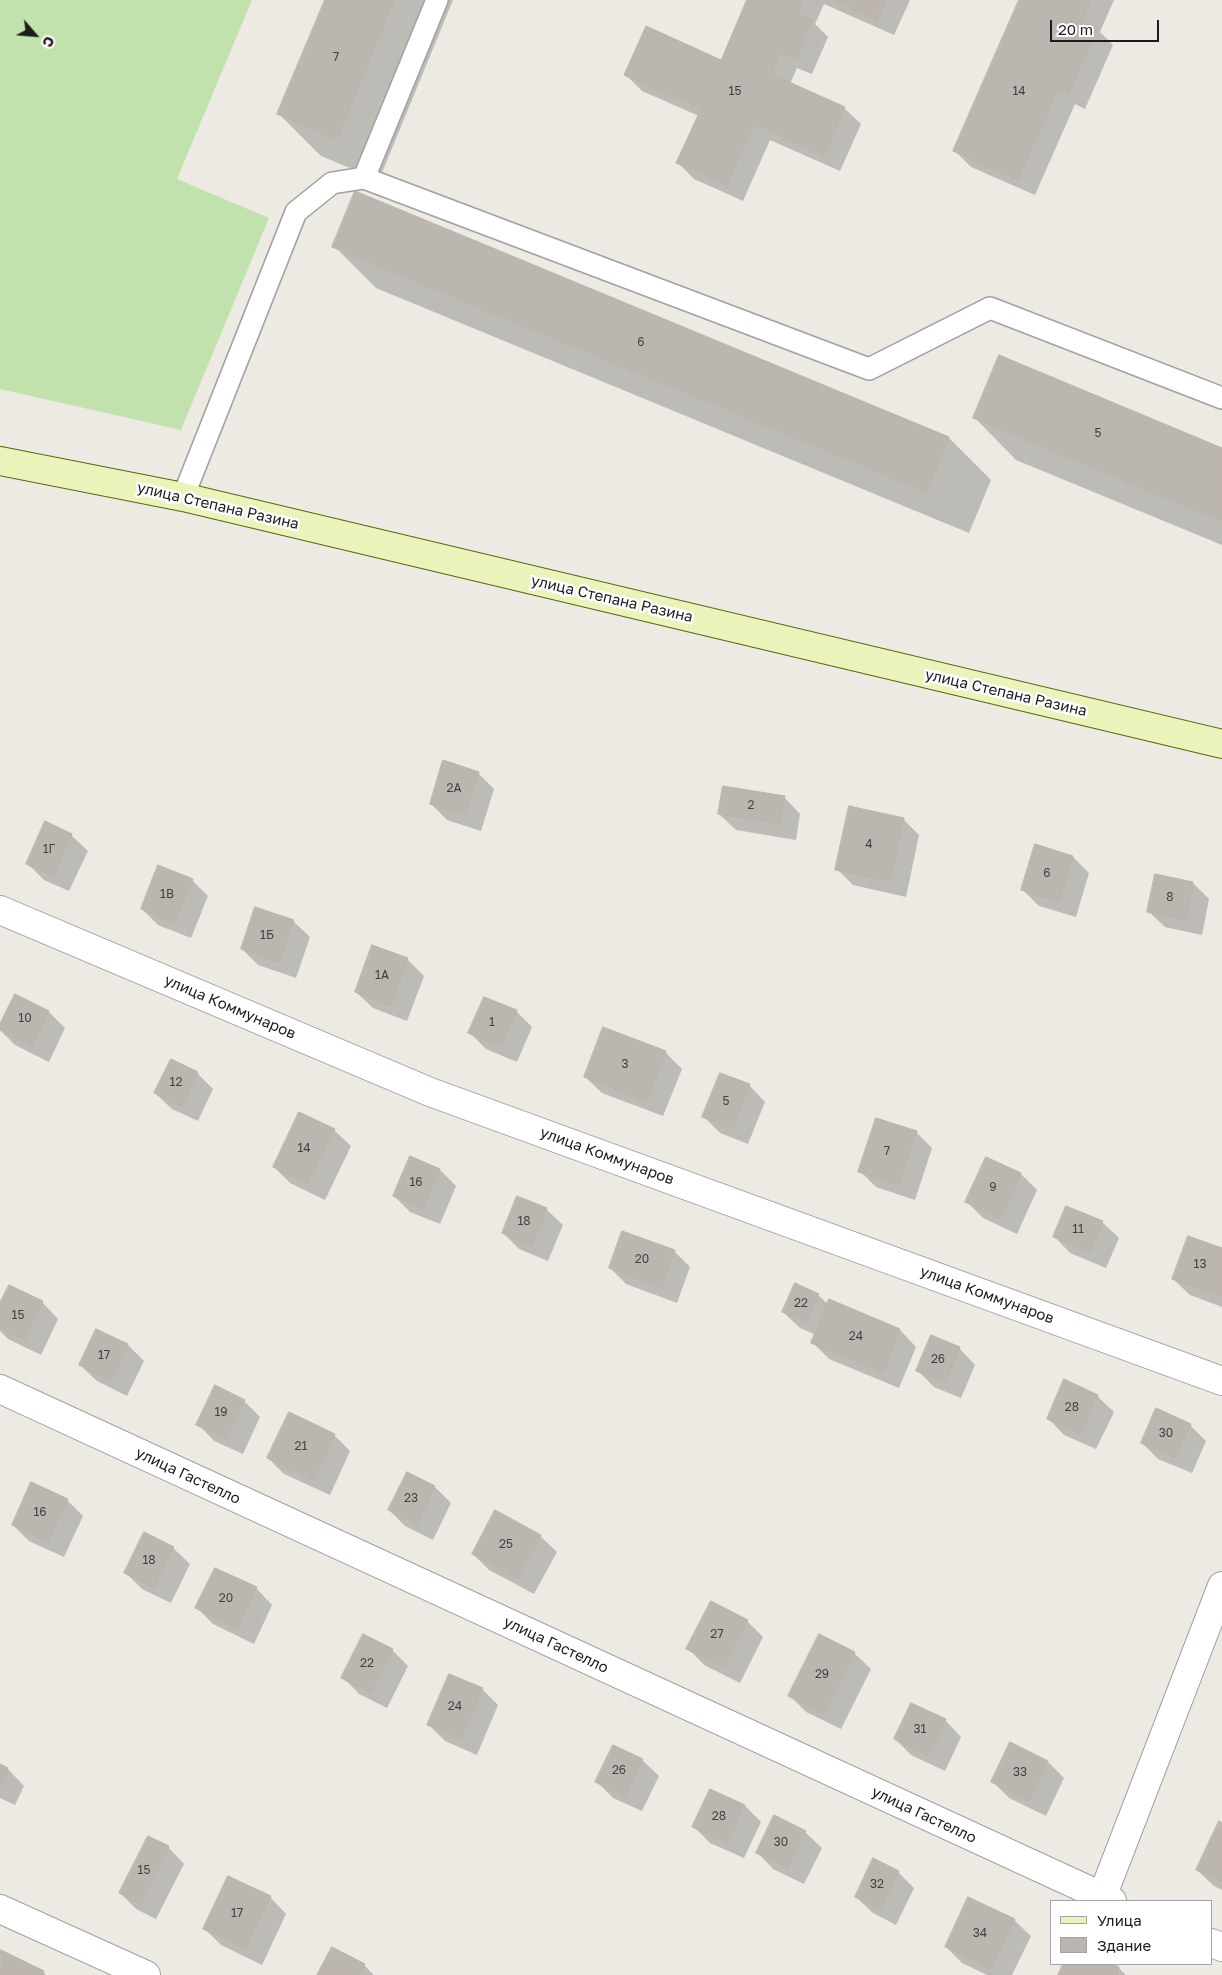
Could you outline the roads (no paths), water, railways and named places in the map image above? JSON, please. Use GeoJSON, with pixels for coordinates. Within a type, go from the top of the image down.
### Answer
{"type":"FeatureCollection","features":[{"type":"Feature","properties":{"kind":"main road","name":"улица Степана Разина"},"geometry":{"type":"LineString","coordinates":[[0,461],[183,497],[1222,744]]}},
{"type":"Feature","properties":{"kind":"street","name":"улица Коммунаров"},"geometry":{"type":"LineString","coordinates":[[0,910],[430,1092],[1222,1381]]}},
{"type":"Feature","properties":{"kind":"street","name":"улица Гастелло"},"geometry":{"type":"LineString","coordinates":[[0,1389],[1107,1899]]}},
{"type":"Feature","properties":{"kind":"street"},"geometry":{"type":"LineString","coordinates":[[1107,1899],[1222,1586]]}},
{"type":"Feature","properties":{"kind":"street"},"geometry":{"type":"LineString","coordinates":[[0,1909],[146,1975]]}},
{"type":"Feature","properties":{"kind":"lane"},"geometry":{"type":"LineString","coordinates":[[364,178],[436,0]]}},
{"type":"Feature","properties":{"kind":"lane"},"geometry":{"type":"LineString","coordinates":[[183,497],[296,212],[332,183],[364,178],[869,369],[990,308],[1222,398]]}}]}
